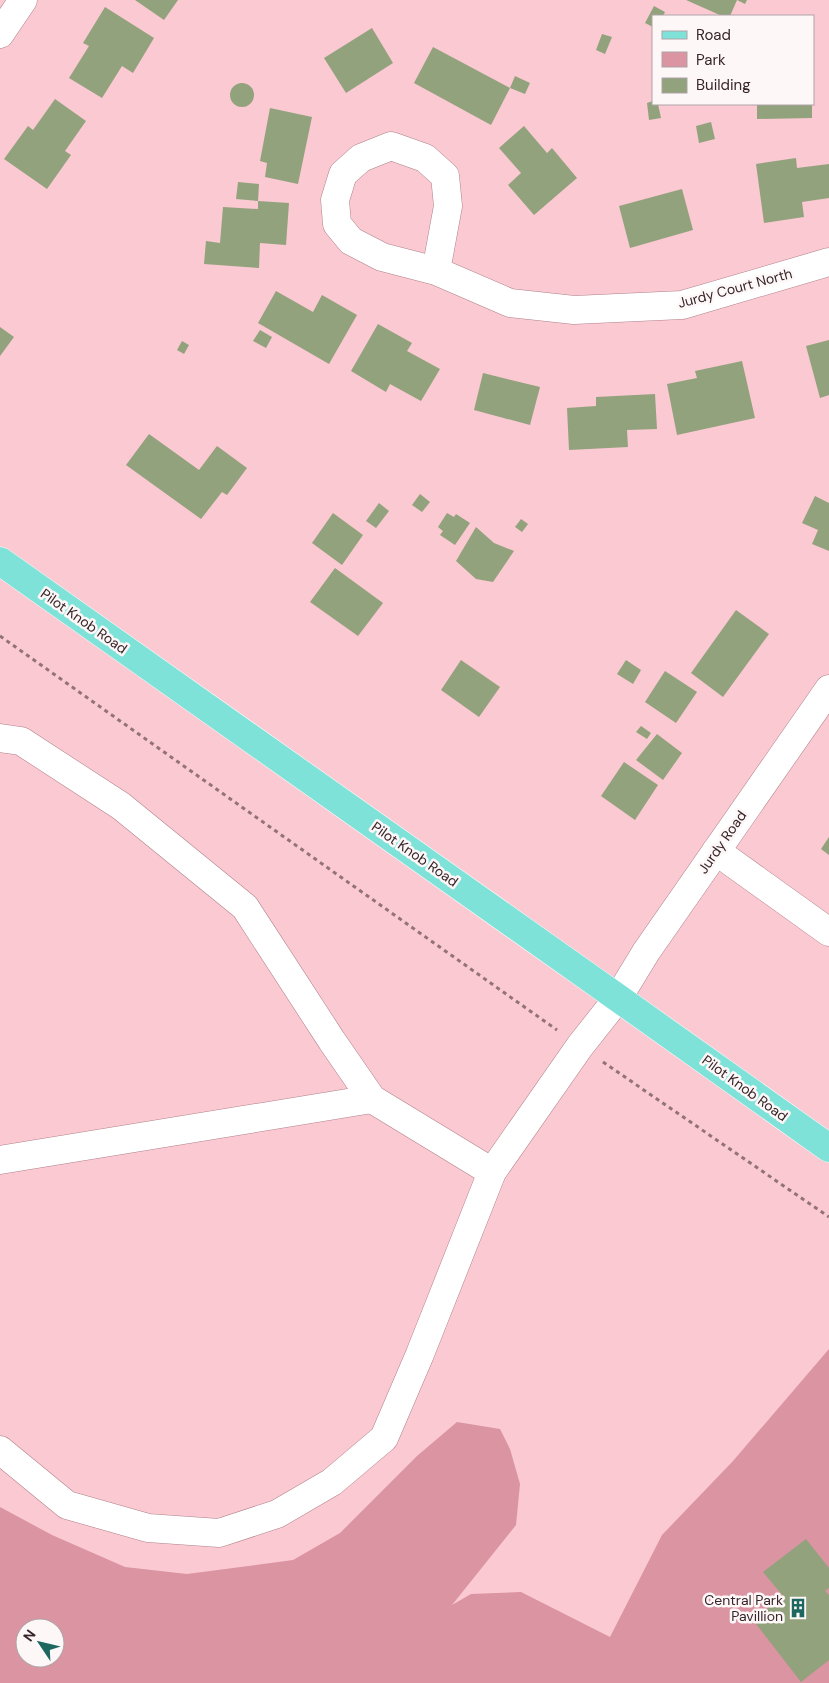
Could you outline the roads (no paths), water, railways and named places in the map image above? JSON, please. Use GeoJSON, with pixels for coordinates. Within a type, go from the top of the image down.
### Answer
{"type":"FeatureCollection","features":[{"type":"Feature","properties":{"kind":"main road","name":"Pilot Knob Road"},"geometry":{"type":"LineString","coordinates":[[0,561],[829,1148]]}},
{"type":"Feature","properties":{"kind":"street"},"geometry":{"type":"LineString","coordinates":[[0,34],[24,0]]}},
{"type":"Feature","properties":{"kind":"street","name":"Jurdy Court North"},"geometry":{"type":"LineString","coordinates":[[436,272],[448,206],[445,176],[425,158],[391,146],[362,158],[343,174],[335,200],[337,224],[351,241],[382,257],[436,272],[510,303],[574,310],[682,305],[829,262]]}},
{"type":"Feature","properties":{"kind":"street","name":"Jurdy Road"},"geometry":{"type":"LineString","coordinates":[[0,1450],[67,1505],[148,1528],[219,1533],[277,1514],[332,1482],[384,1438],[420,1354],[492,1172],[580,1046],[618,998],[646,952],[829,689]]}},
{"type":"Feature","properties":{"kind":"street"},"geometry":{"type":"LineString","coordinates":[[0,738],[21,741],[121,806],[244,907],[372,1099],[492,1172]]}},
{"type":"Feature","properties":{"kind":"street"},"geometry":{"type":"LineString","coordinates":[[716,851],[829,932]]}},
{"type":"Feature","properties":{"kind":"street"},"geometry":{"type":"LineString","coordinates":[[0,1160],[372,1099]]}},
{"type":"Feature","properties":{"kind":"place","name":"Central Park Pavillion"},"geometry":{"type":"Point","coordinates":[798,1608]}}]}
